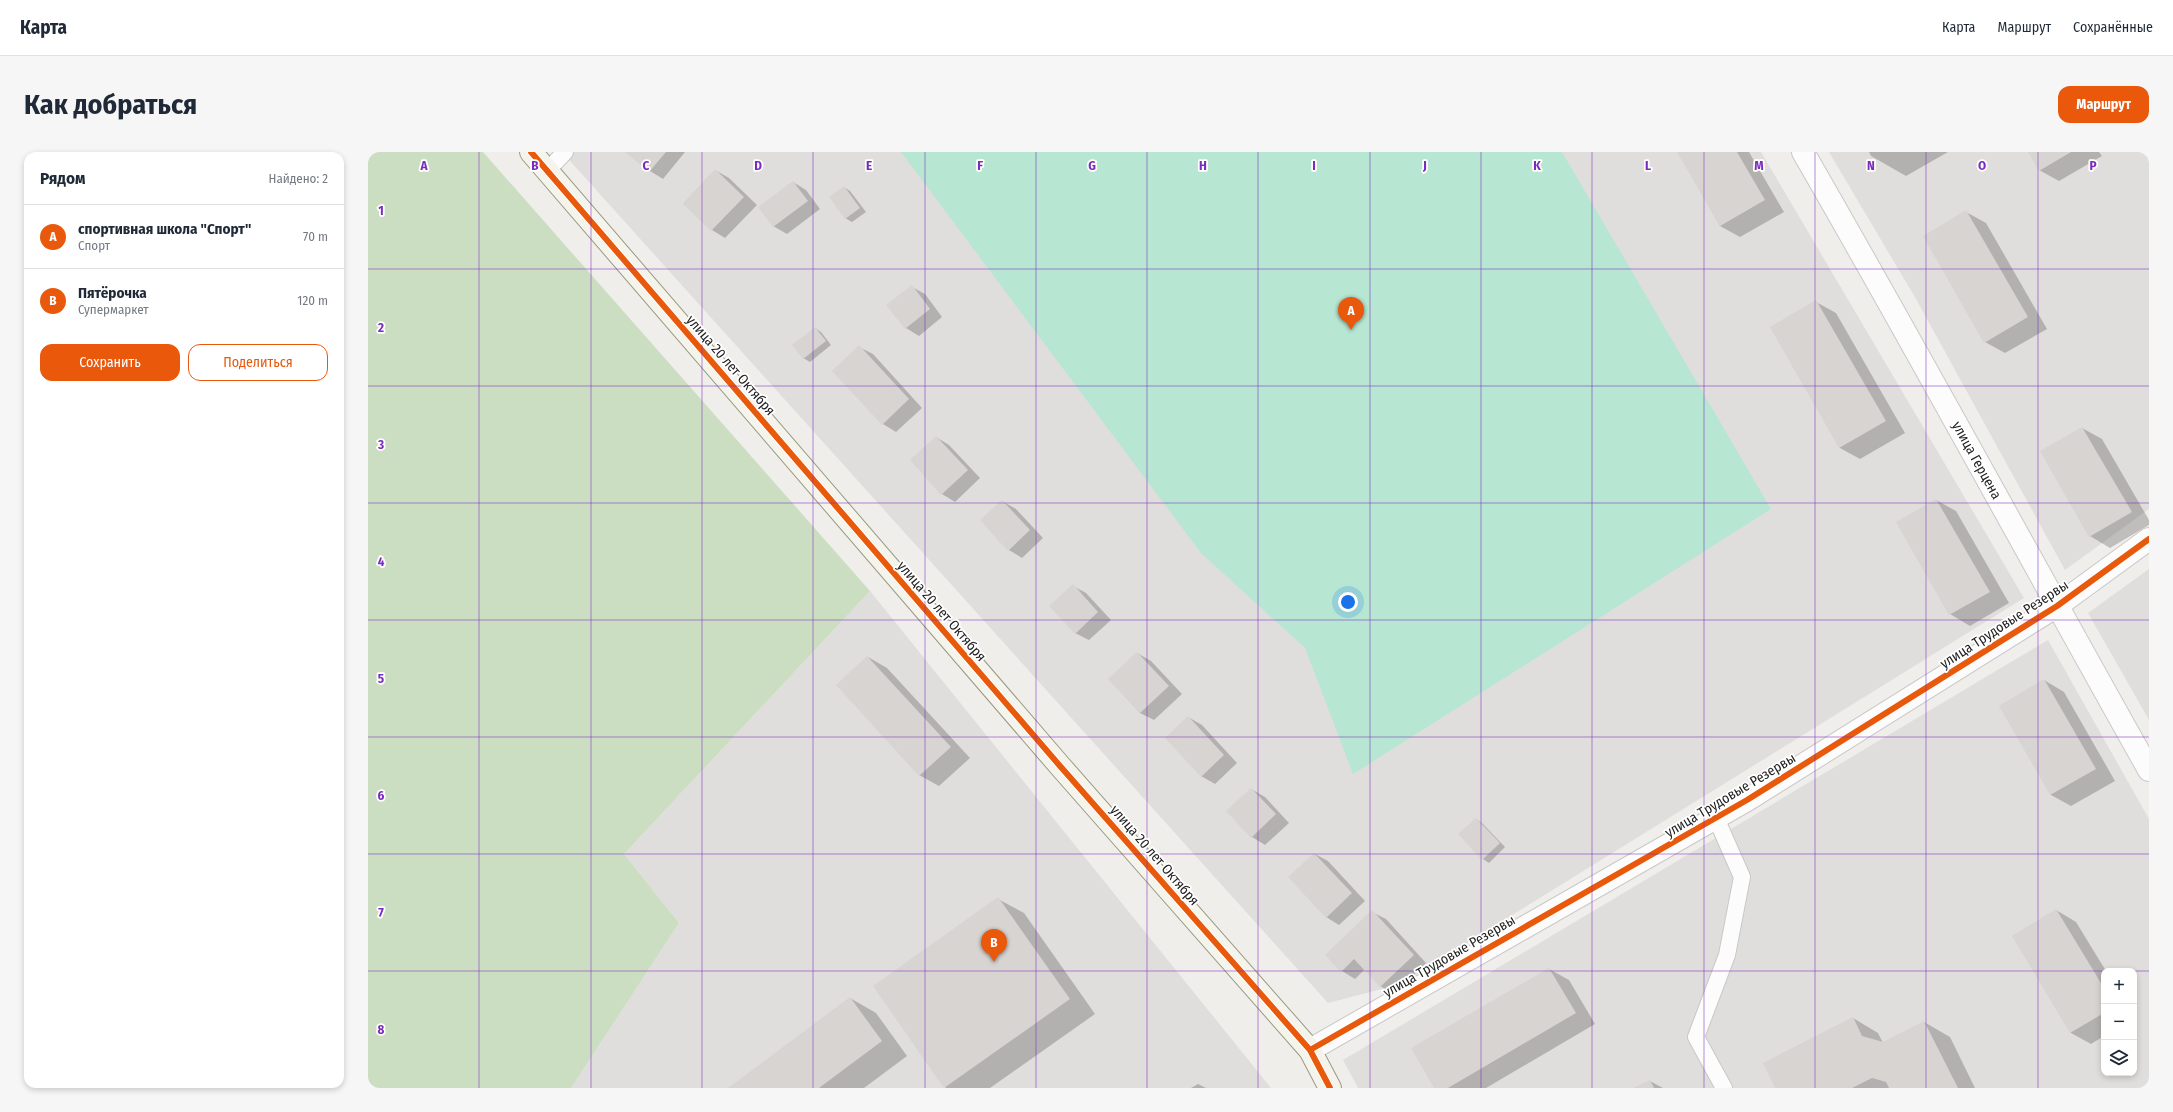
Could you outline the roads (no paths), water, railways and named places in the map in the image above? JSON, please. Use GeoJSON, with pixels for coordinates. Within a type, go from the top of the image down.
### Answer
{"type":"FeatureCollection","features":[{"type":"Feature","properties":{"kind":"street","name":"улица 20 лет Октября"},"geometry":{"type":"LineString","coordinates":[[531,152],[1060,766],[1310,1050],[1330,1088]]}},
{"type":"Feature","properties":{"kind":"street","name":"улица Герцена"},"geometry":{"type":"LineString","coordinates":[[1803,152],[1895,310],[2057,606],[2149,770]]}},
{"type":"Feature","properties":{"kind":"street","name":"улица Трудовые Резервы"},"geometry":{"type":"LineString","coordinates":[[1310,1050],[1716,818],[2057,606],[2149,539]]}},
{"type":"Feature","properties":{"kind":"lane"},"geometry":{"type":"LineString","coordinates":[[547,171],[565,152]]}},
{"type":"Feature","properties":{"kind":"lane"},"geometry":{"type":"LineString","coordinates":[[1716,818],[1742,877],[1727,954],[1696,1037],[1724,1088]]}},
{"type":"Feature","properties":{"kind":"place","name":"спортивная школа \"Спорт\""},"geometry":{"type":"Point","coordinates":[1351,330]}},
{"type":"Feature","properties":{"kind":"place","name":"Пятёрочка"},"geometry":{"type":"Point","coordinates":[994,962]}}]}
